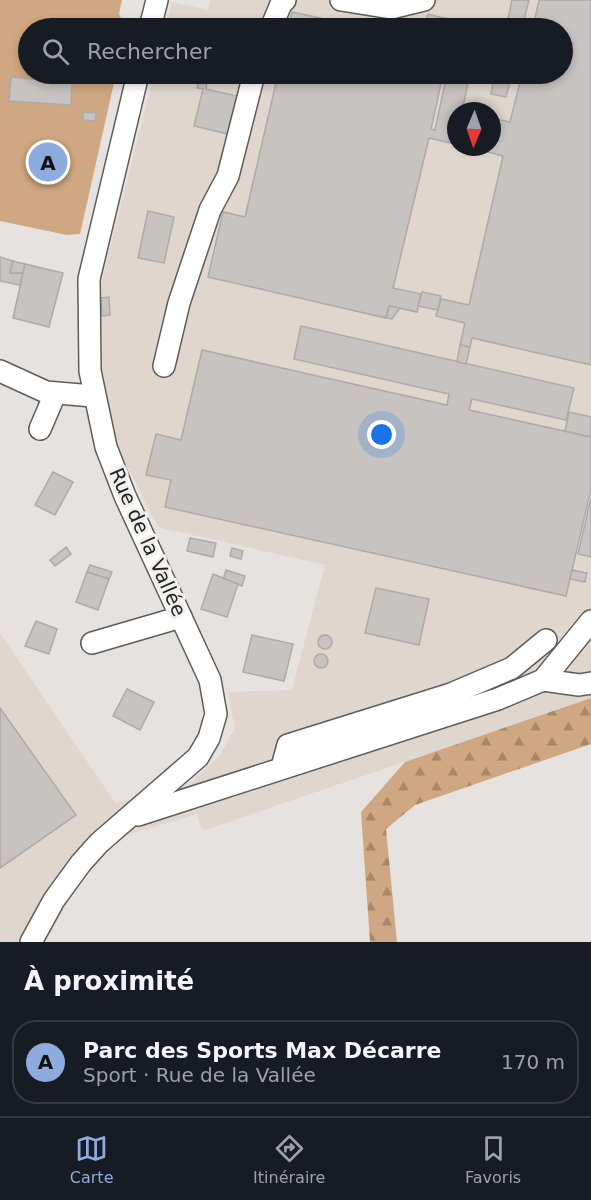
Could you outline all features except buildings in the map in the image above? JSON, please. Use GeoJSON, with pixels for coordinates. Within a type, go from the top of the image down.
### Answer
{"type":"FeatureCollection","features":[{"type":"Feature","properties":{"kind":"street"},"geometry":{"type":"LineString","coordinates":[[152,18],[157,0]]}},
{"type":"Feature","properties":{"kind":"street"},"geometry":{"type":"LineString","coordinates":[[275,18],[285,0]]}},
{"type":"Feature","properties":{"kind":"street"},"geometry":{"type":"LineString","coordinates":[[341,0],[391,9],[424,0]]}},
{"type":"Feature","properties":{"kind":"street","name":"Rue de la Vallée"},"geometry":{"type":"LineString","coordinates":[[31,942],[54,900],[81,863],[126,819],[198,757],[214,724],[216,714],[214,689],[121,486],[106,447],[93,396],[87,340],[89,279],[136,84]]}},
{"type":"Feature","properties":{"kind":"street"},"geometry":{"type":"LineString","coordinates":[[164,366],[179,303],[210,210],[228,176],[251,84]]}},
{"type":"Feature","properties":{"kind":"street"},"geometry":{"type":"LineString","coordinates":[[0,371],[55,394],[93,396]]}},
{"type":"Feature","properties":{"kind":"street"},"geometry":{"type":"LineString","coordinates":[[40,429],[55,394]]}},
{"type":"Feature","properties":{"kind":"street"},"geometry":{"type":"LineString","coordinates":[[92,643],[181,617]]}},
{"type":"Feature","properties":{"kind":"street"},"geometry":{"type":"LineString","coordinates":[[126,819],[498,699],[543,680],[591,621]]}},
{"type":"Feature","properties":{"kind":"street"},"geometry":{"type":"LineString","coordinates":[[282,767],[288,745],[451,694],[512,668],[546,640]]}},
{"type":"Feature","properties":{"kind":"street"},"geometry":{"type":"LineString","coordinates":[[543,680],[579,685],[591,683]]}},
{"type":"Feature","properties":{"kind":"shaded area"},"geometry":{"type":"Polygon","coordinates":[[[211,0],[591,0],[591,698],[202,831],[197,814],[120,837],[78,884],[45,942],[0,942],[0,633],[115,803],[189,785],[220,755],[235,728],[228,692],[292,690],[325,565],[158,527],[117,446],[102,385],[98,349],[102,280],[151,84],[573,84],[573,18],[168,18],[172,2],[208,10],[211,0]]]}},
{"type":"Feature","properties":{"kind":"green space"},"geometry":{"type":"Polygon","coordinates":[[[0,0],[122,0],[119,14],[121,18],[18,18],[18,84],[114,84],[80,234],[67,235],[0,221],[0,0]]]}},
{"type":"Feature","properties":{"kind":"green space"},"geometry":{"type":"Polygon","coordinates":[[[591,698],[591,744],[415,805],[386,829],[397,942],[370,942],[361,812],[405,762],[591,698]]]}},
{"type":"Feature","properties":{"kind":"place","name":"Parc des Sports Max Décarre"},"geometry":{"type":"Point","coordinates":[48,162]}}]}
